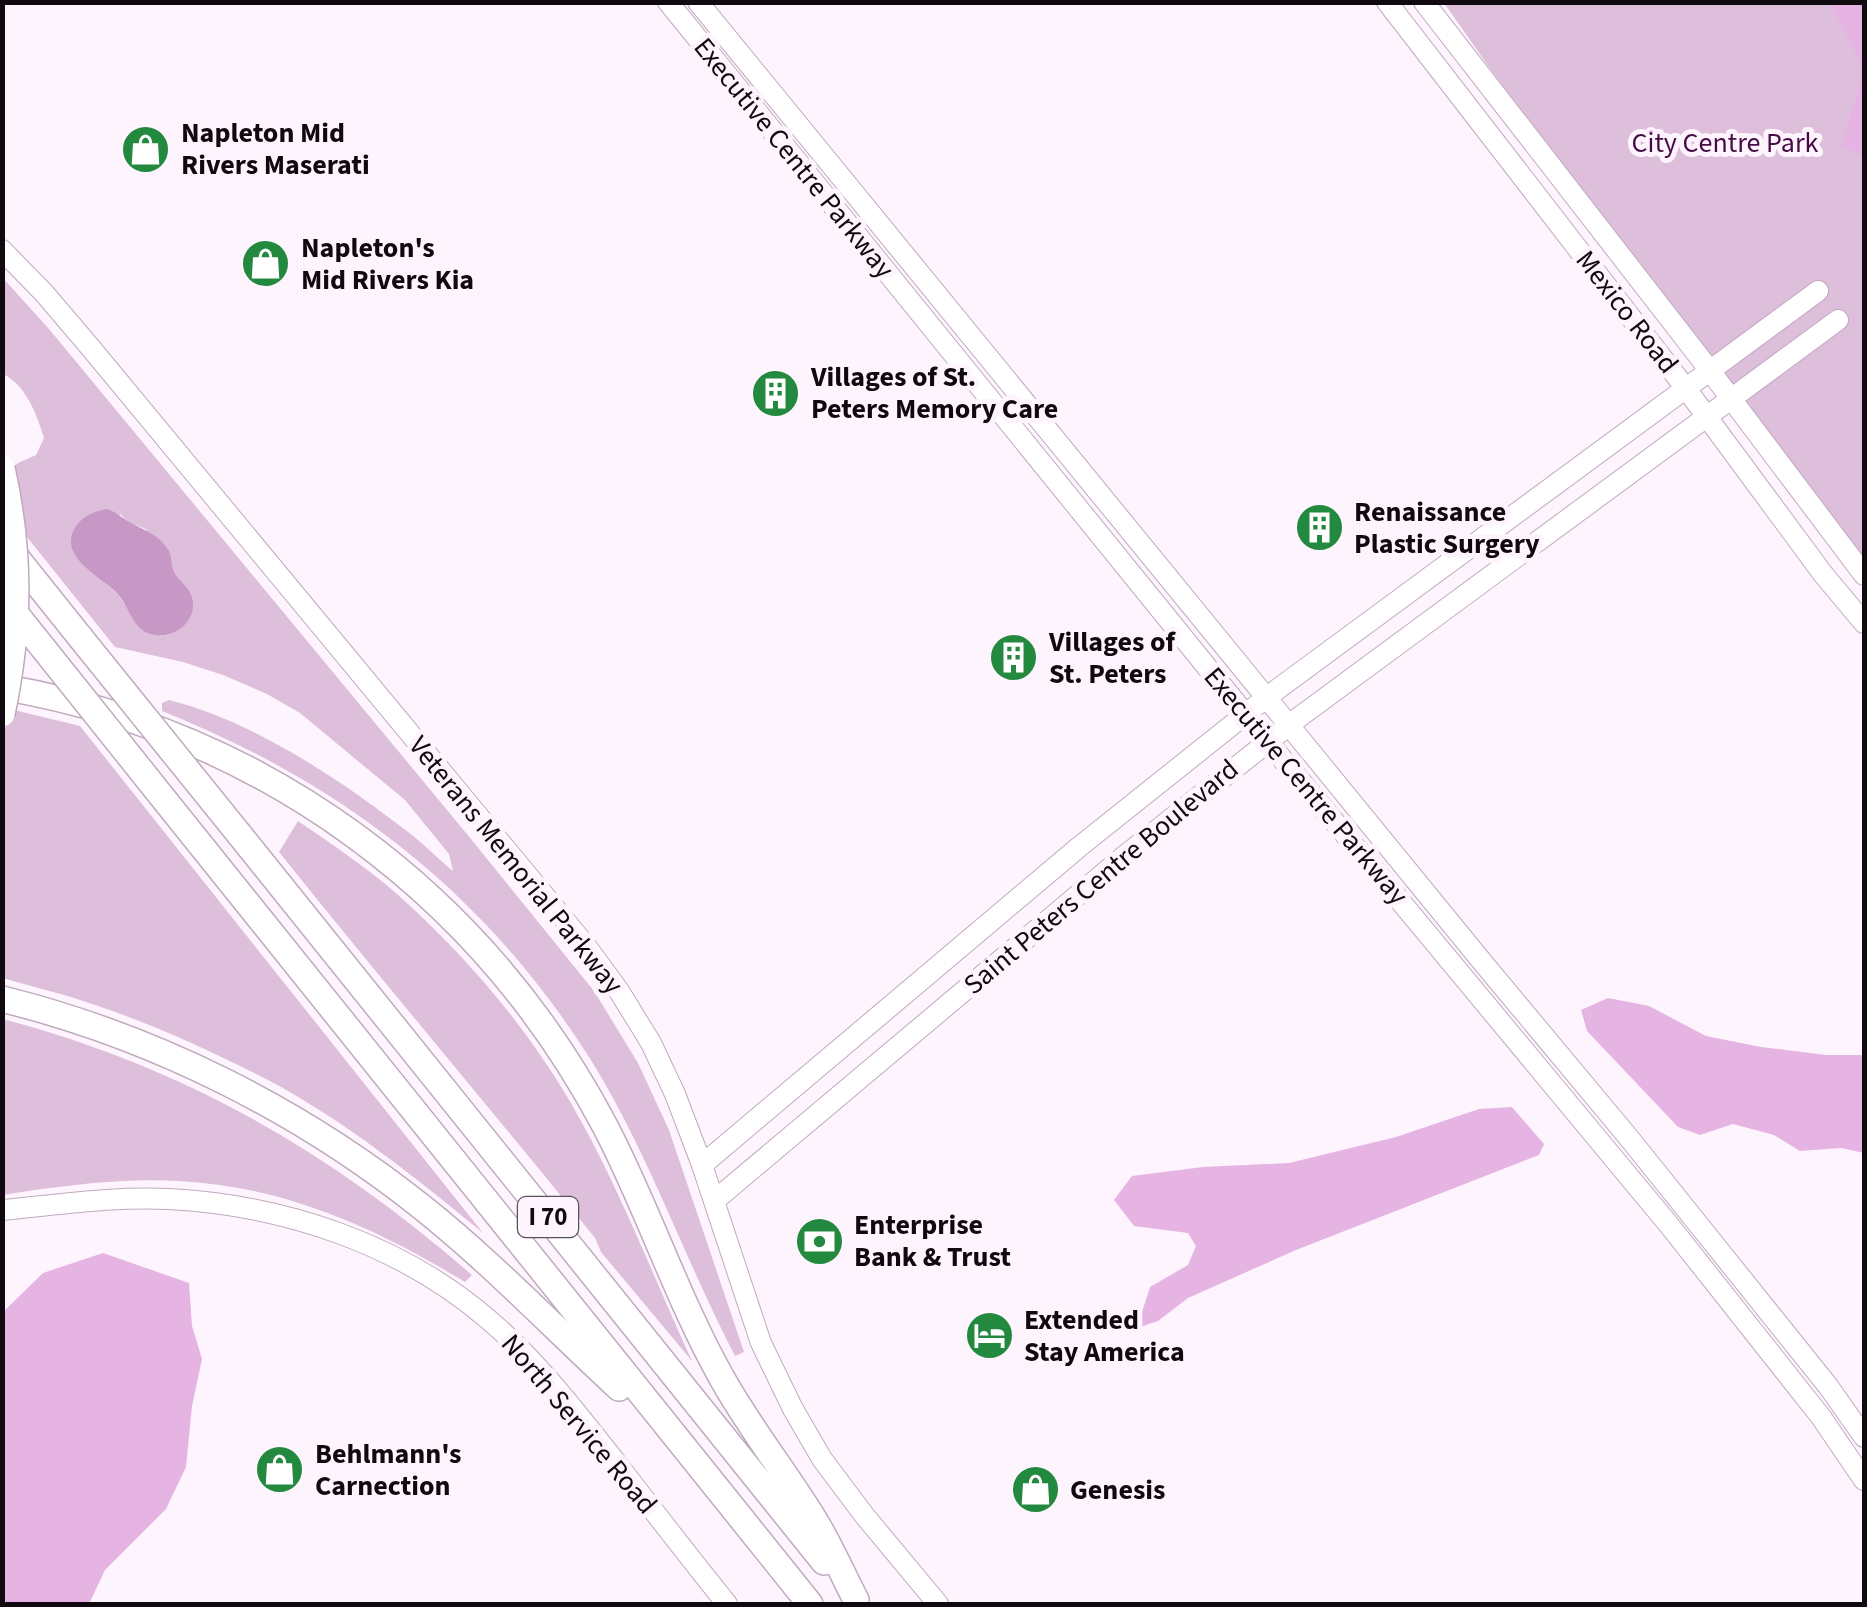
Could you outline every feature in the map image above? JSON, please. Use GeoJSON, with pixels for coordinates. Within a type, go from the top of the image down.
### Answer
{"type":"FeatureCollection","features":[{"type":"Feature","properties":{"kind":"highway"},"geometry":{"type":"LineString","coordinates":[[2,468],[14,530],[16,599],[12,658],[2,714]]}},
{"type":"Feature","properties":{"kind":"highway","name":"I 70"},"geometry":{"type":"LineString","coordinates":[[2,540],[857,1602]]}},
{"type":"Feature","properties":{"kind":"highway","name":"I 70"},"geometry":{"type":"LineString","coordinates":[[7,603],[810,1604]]}},
{"type":"Feature","properties":{"kind":"highway"},"geometry":{"type":"LineString","coordinates":[[2,686],[72,700],[148,724],[267,780],[372,848],[412,880],[478,945],[534,1013],[586,1092],[723,1380],[816,1521],[857,1602]]}},
{"type":"Feature","properties":{"kind":"highway"},"geometry":{"type":"LineString","coordinates":[[2,999],[76,1020],[180,1060],[328,1140],[376,1172],[463,1241],[678,1442]]}},
{"type":"Feature","properties":{"kind":"street","name":"Executive Centre Parkway"},"geometry":{"type":"LineString","coordinates":[[668,2],[1268,741],[1669,1226],[1822,1417],[1864,1480]]}},
{"type":"Feature","properties":{"kind":"street","name":"Executive Centre Parkway"},"geometry":{"type":"LineString","coordinates":[[698,2],[1629,1138],[1828,1386],[1864,1437]]}},
{"type":"Feature","properties":{"kind":"street","name":"Mexico Road"},"geometry":{"type":"LineString","coordinates":[[1387,2],[1864,623]]}},
{"type":"Feature","properties":{"kind":"street","name":"Mexico Road"},"geometry":{"type":"LineString","coordinates":[[1424,2],[1864,575]]}},
{"type":"Feature","properties":{"kind":"street","name":"Veterans Memorial Parkway"},"geometry":{"type":"LineString","coordinates":[[2,250],[101,360],[619,990],[651,1042],[675,1094],[761,1344],[793,1409],[822,1459],[864,1516],[938,1604]]}},
{"type":"Feature","properties":{"kind":"street","name":"Saint Peters Centre Boulevard"},"geometry":{"type":"LineString","coordinates":[[702,1165],[1067,857],[1267,697],[1818,291]]}},
{"type":"Feature","properties":{"kind":"street","name":"Saint Peters Centre Boulevard"},"geometry":{"type":"LineString","coordinates":[[714,1201],[1128,853],[1289,724],[1838,320]]}},
{"type":"Feature","properties":{"kind":"street","name":"North Service Road"},"geometry":{"type":"LineString","coordinates":[[2,1210],[165,1198],[220,1203],[316,1224],[422,1272],[489,1320],[526,1354],[727,1604]]}},
{"type":"Feature","properties":{"kind":"green space","name":"City Centre Park"},"geometry":{"type":"Polygon","coordinates":[[[1444,3],[1864,3],[1864,561],[1491,70],[1444,3]]]}},
{"type":"Feature","properties":{"kind":"green space"},"geometry":{"type":"Polygon","coordinates":[[[2,277],[594,991],[638,1063],[669,1130],[744,1352],[735,1356],[648,1167],[589,1057],[503,943],[404,849],[349,809],[290,772],[162,711],[162,703],[169,700],[202,710],[266,738],[385,815],[453,871],[449,854],[405,800],[300,713],[267,694],[183,662],[115,647],[3,507],[3,475],[36,455],[44,438],[24,393],[3,374],[2,277]],[[120,514],[91,572],[117,593],[142,630],[162,636],[172,570],[146,529],[120,514]]]}},
{"type":"Feature","properties":{"kind":"green space"},"geometry":{"type":"Polygon","coordinates":[[[2,707],[80,726],[483,1233],[351,1131],[266,1079],[130,1017],[3,978],[2,707]]]}},
{"type":"Feature","properties":{"kind":"green space"},"geometry":{"type":"Polygon","coordinates":[[[298,821],[382,882],[431,926],[475,971],[534,1045],[602,1162],[692,1361],[279,852],[298,821]]]}},
{"type":"Feature","properties":{"kind":"green space"},"geometry":{"type":"Polygon","coordinates":[[[3,1019],[133,1062],[252,1119],[365,1190],[472,1275],[465,1282],[363,1228],[255,1191],[178,1181],[134,1181],[3,1195],[3,1019]]]}},
{"type":"Feature","properties":{"kind":"shaded area"},"geometry":{"type":"Polygon","coordinates":[[[1829,3],[1864,3],[1864,70],[1829,3]]]}},
{"type":"Feature","properties":{"kind":"shaded area"},"geometry":{"type":"Polygon","coordinates":[[[1864,70],[1864,156],[1841,147],[1864,70]]]}},
{"type":"Feature","properties":{"kind":"shaded area"},"geometry":{"type":"Polygon","coordinates":[[[107,509],[153,534],[169,551],[174,572],[189,591],[193,605],[188,621],[175,632],[158,635],[142,630],[116,592],[76,556],[71,538],[75,528],[89,515],[107,509]]]}},
{"type":"Feature","properties":{"kind":"shaded area"},"geometry":{"type":"Polygon","coordinates":[[[1608,998],[1649,1006],[1706,1036],[1826,1055],[1861,1055],[1864,1153],[1841,1148],[1800,1151],[1774,1135],[1733,1124],[1700,1135],[1678,1127],[1587,1031],[1581,1010],[1608,998]]]}},
{"type":"Feature","properties":{"kind":"shaded area"},"geometry":{"type":"Polygon","coordinates":[[[1512,1107],[1544,1144],[1539,1155],[1296,1250],[1188,1298],[1158,1321],[1137,1328],[1150,1287],[1188,1265],[1196,1246],[1188,1233],[1134,1226],[1114,1200],[1132,1176],[1203,1167],[1289,1163],[1396,1137],[1479,1109],[1512,1107]]]}},
{"type":"Feature","properties":{"kind":"shaded area"},"geometry":{"type":"Polygon","coordinates":[[[103,1253],[189,1283],[192,1326],[202,1359],[192,1406],[186,1467],[166,1509],[105,1570],[89,1604],[3,1604],[3,1312],[43,1273],[103,1253]]]}},
{"type":"Feature","properties":{"kind":"place","name":"Napleton Mid Rivers Maserati"},"geometry":{"type":"Point","coordinates":[146,149]}},
{"type":"Feature","properties":{"kind":"place","name":"Napleton's Mid Rivers Kia"},"geometry":{"type":"Point","coordinates":[266,264]}},
{"type":"Feature","properties":{"kind":"place","name":"Villages of St. Peters Memory Care"},"geometry":{"type":"Point","coordinates":[776,393]}},
{"type":"Feature","properties":{"kind":"place","name":"Renaissance Plastic Surgery"},"geometry":{"type":"Point","coordinates":[1319,528]}},
{"type":"Feature","properties":{"kind":"place","name":"Villages of St. Peters"},"geometry":{"type":"Point","coordinates":[1014,658]}},
{"type":"Feature","properties":{"kind":"place","name":"Enterprise Bank & Trust"},"geometry":{"type":"Point","coordinates":[819,1241]}},
{"type":"Feature","properties":{"kind":"place","name":"Extended Stay America"},"geometry":{"type":"Point","coordinates":[989,1336]}},
{"type":"Feature","properties":{"kind":"place","name":"Behlmann's Carnection"},"geometry":{"type":"Point","coordinates":[280,1470]}},
{"type":"Feature","properties":{"kind":"place","name":"Genesis"},"geometry":{"type":"Point","coordinates":[1035,1490]}}]}
